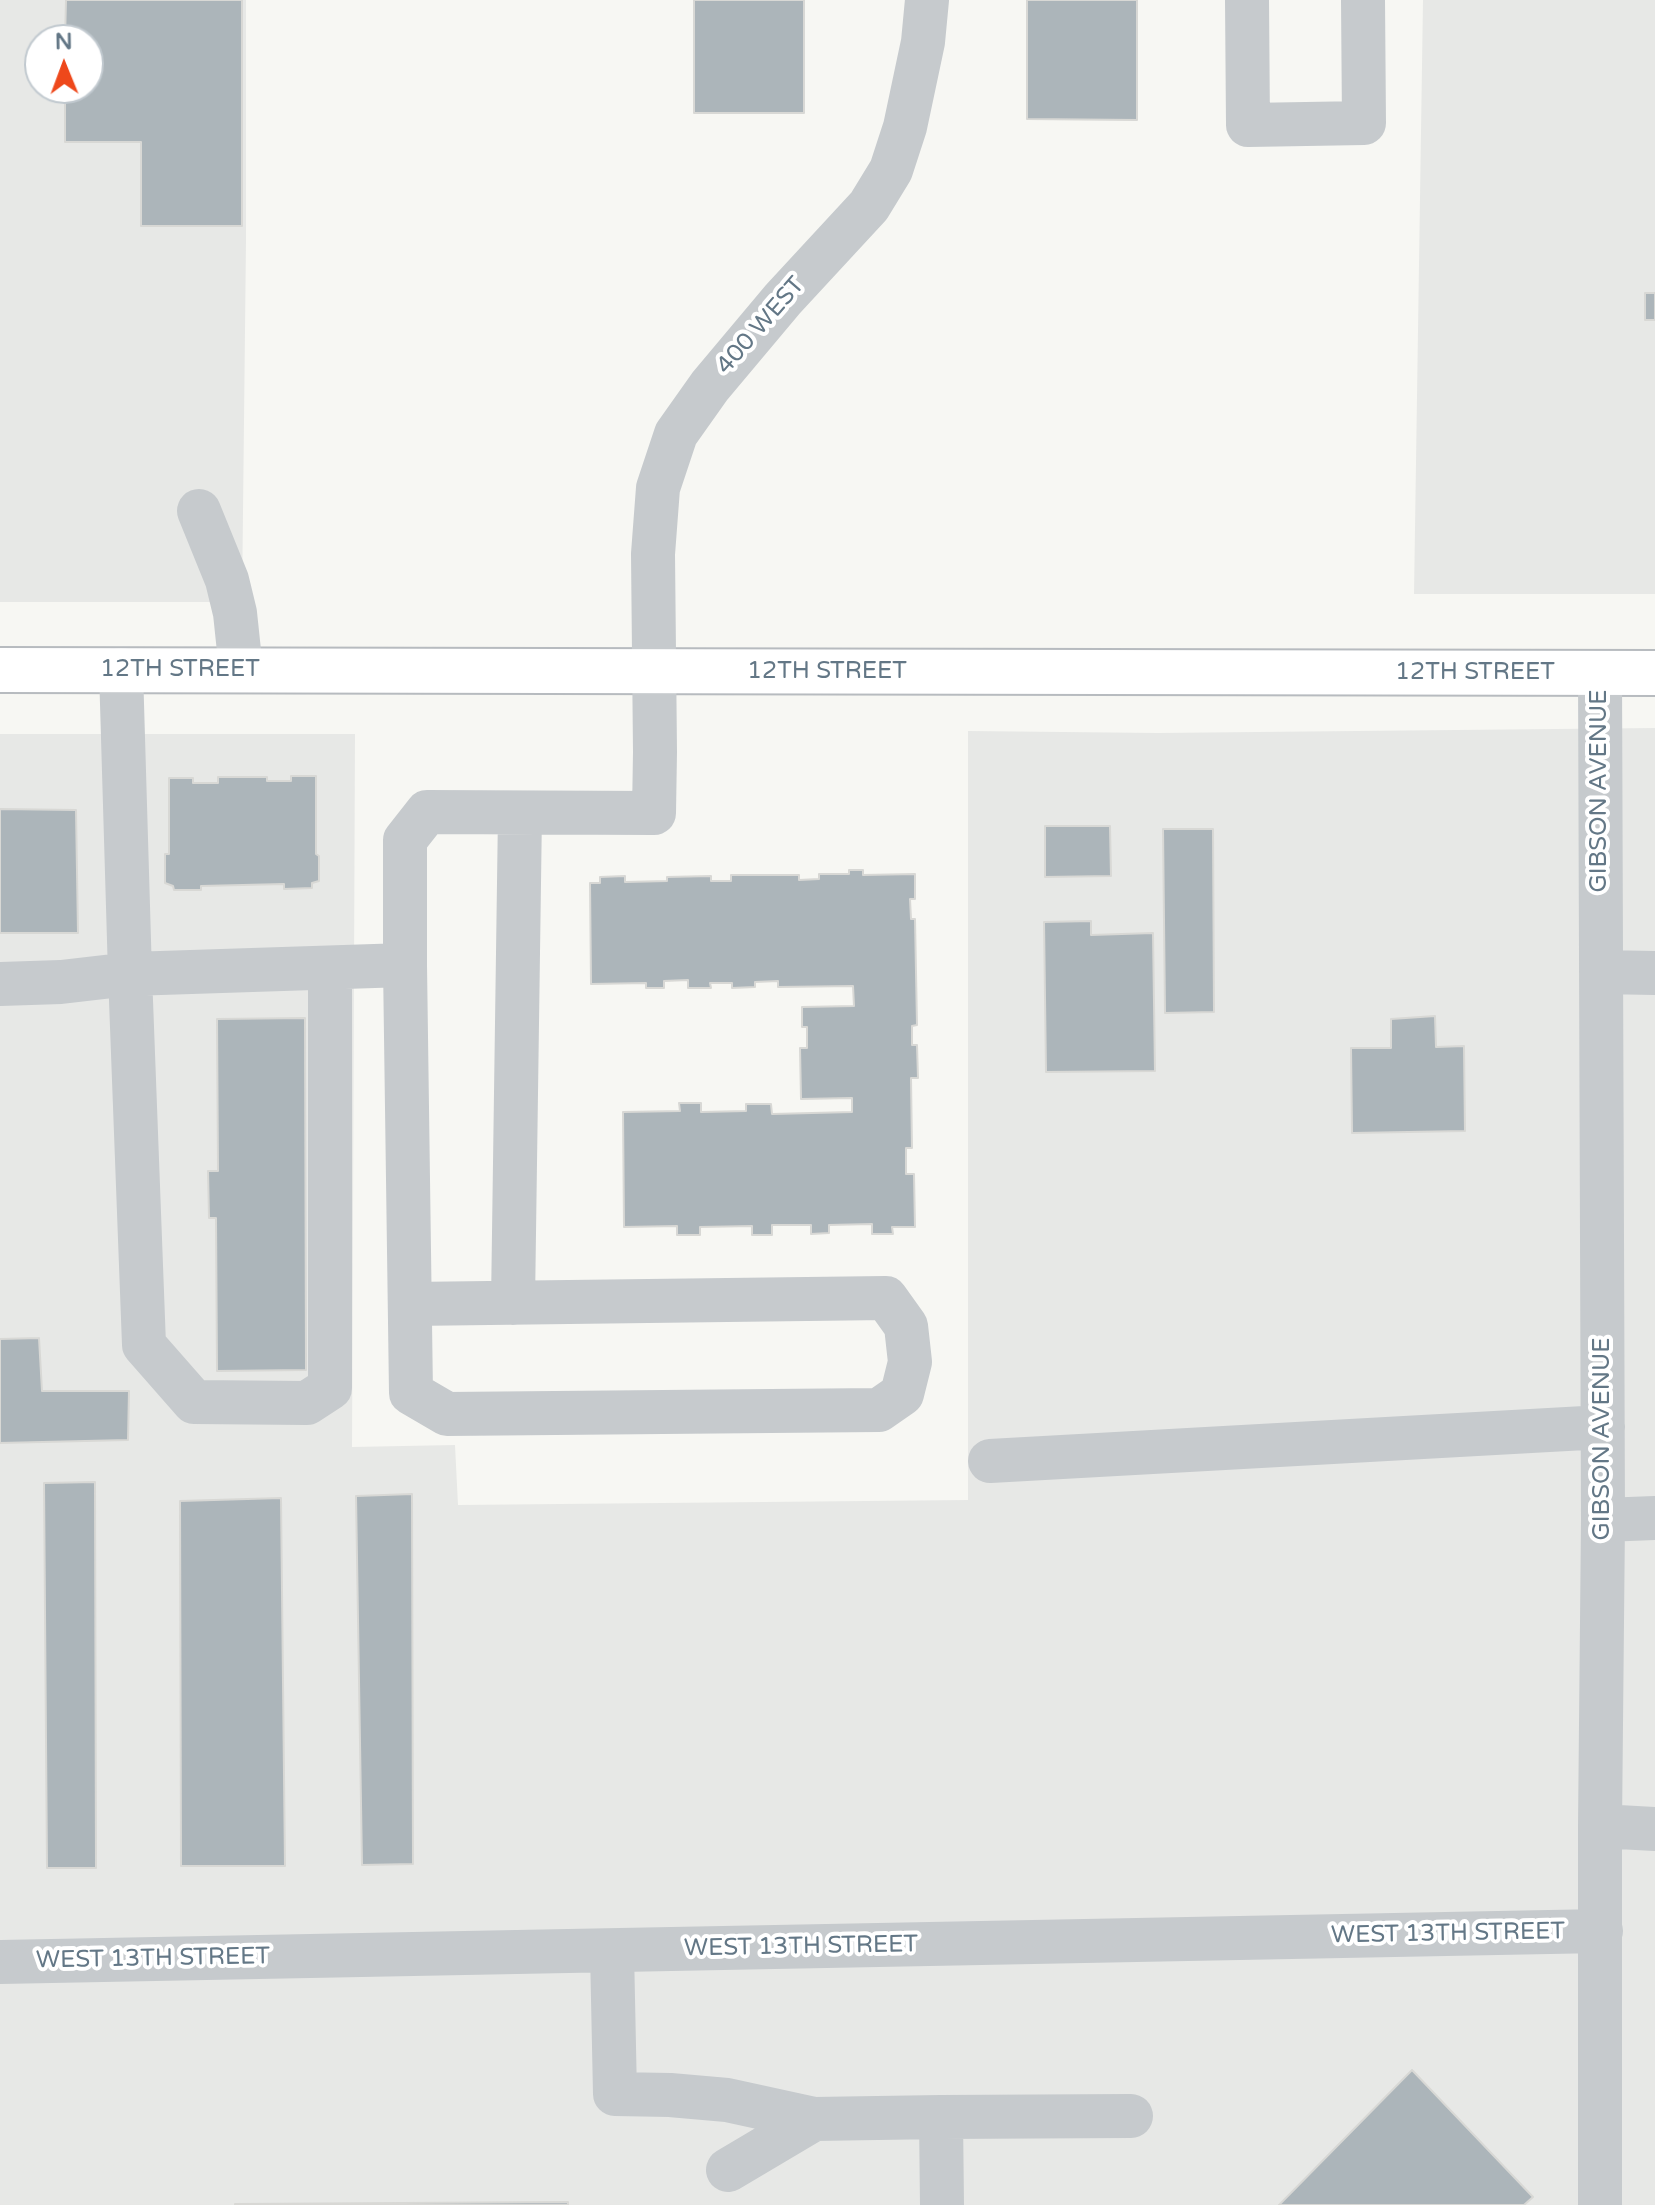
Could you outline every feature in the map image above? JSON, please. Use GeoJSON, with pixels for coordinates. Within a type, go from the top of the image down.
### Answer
{"type":"FeatureCollection","features":[{"type":"Feature","properties":{"kind":"main road","name":"12TH STREET"},"geometry":{"type":"LineString","coordinates":[[0,670],[1655,673]]}},
{"type":"Feature","properties":{"kind":"street","name":"400 WEST"},"geometry":{"type":"LineString","coordinates":[[520,813],[654,813],[653,554],[658,488],[676,434],[710,386],[783,299],[869,206],[891,170],[905,127],[923,42],[927,0]]}},
{"type":"Feature","properties":{"kind":"street"},"geometry":{"type":"LineString","coordinates":[[1247,0],[1248,125],[1364,123],[1363,0]]}},
{"type":"Feature","properties":{"kind":"street"},"geometry":{"type":"LineString","coordinates":[[199,511],[227,580],[235,613],[241,670]]}},
{"type":"Feature","properties":{"kind":"street"},"geometry":{"type":"LineString","coordinates":[[121,670],[144,1345],[194,1402],[307,1403],[330,1388],[330,968]]}},
{"type":"Feature","properties":{"kind":"street","name":"GIBSON AVENUE"},"geometry":{"type":"LineString","coordinates":[[1600,673],[1603,1427],[1600,2205]]}},
{"type":"Feature","properties":{"kind":"street"},"geometry":{"type":"LineString","coordinates":[[410,1304],[513,1303],[886,1298],[906,1326],[910,1362],[902,1394],[879,1410],[447,1414],[411,1393],[405,965],[405,840],[427,812],[520,813],[513,1303]]}},
{"type":"Feature","properties":{"kind":"street"},"geometry":{"type":"LineString","coordinates":[[0,984],[61,982],[130,974],[405,965]]}},
{"type":"Feature","properties":{"kind":"street"},"geometry":{"type":"LineString","coordinates":[[1601,972],[1655,973]]}},
{"type":"Feature","properties":{"kind":"street"},"geometry":{"type":"LineString","coordinates":[[990,1461],[1603,1427]]}},
{"type":"Feature","properties":{"kind":"street"},"geometry":{"type":"LineString","coordinates":[[1603,1520],[1655,1518]]}},
{"type":"Feature","properties":{"kind":"street"},"geometry":{"type":"LineString","coordinates":[[1600,1826],[1655,1829]]}},
{"type":"Feature","properties":{"kind":"street","name":"WEST 13TH STREET"},"geometry":{"type":"LineString","coordinates":[[0,1962],[1601,1931]]}},
{"type":"Feature","properties":{"kind":"street"},"geometry":{"type":"LineString","coordinates":[[612,1951],[615,2094],[727,2100],[814,2119],[1131,2116]]}},
{"type":"Feature","properties":{"kind":"street"},"geometry":{"type":"LineString","coordinates":[[941,2117],[942,2205]]}},
{"type":"Feature","properties":{"kind":"street"},"geometry":{"type":"LineString","coordinates":[[728,2170],[814,2119]]}},
{"type":"Feature","properties":{"kind":"shaded area"},"geometry":{"type":"Polygon","coordinates":[[[0,0],[246,0],[242,602],[0,602],[0,0]]]}},
{"type":"Feature","properties":{"kind":"shaded area"},"geometry":{"type":"Polygon","coordinates":[[[1423,0],[1655,0],[1655,594],[1414,594],[1423,0]]]}},
{"type":"Feature","properties":{"kind":"shaded area"},"geometry":{"type":"Polygon","coordinates":[[[1655,728],[1655,2205],[0,2205],[0,734],[355,734],[352,1447],[455,1445],[458,1505],[968,1500],[968,731],[1158,733],[1655,728]]]}},
{"type":"Feature","properties":{"kind":"building"},"geometry":{"type":"Polygon","coordinates":[[[66,0],[242,0],[242,226],[141,226],[141,142],[65,142],[65,104],[104,104],[104,24],[65,24],[66,0]]]}},
{"type":"Feature","properties":{"kind":"building"},"geometry":{"type":"Polygon","coordinates":[[[694,0],[804,0],[804,113],[694,113],[694,0]]]}},
{"type":"Feature","properties":{"kind":"building"},"geometry":{"type":"Polygon","coordinates":[[[1027,0],[1137,0],[1137,120],[1027,119],[1027,0]]]}},
{"type":"Feature","properties":{"kind":"building"},"geometry":{"type":"Polygon","coordinates":[[[1645,293],[1655,293],[1655,320],[1645,320],[1645,293]]]}},
{"type":"Feature","properties":{"kind":"building"},"geometry":{"type":"Polygon","coordinates":[[[291,776],[316,776],[319,881],[312,883],[312,888],[284,889],[284,884],[201,886],[201,890],[174,890],[173,886],[165,883],[165,854],[169,854],[169,778],[193,778],[193,783],[218,783],[218,777],[267,777],[267,781],[291,781],[291,776]]]}},
{"type":"Feature","properties":{"kind":"building"},"geometry":{"type":"Polygon","coordinates":[[[0,809],[76,810],[78,933],[0,933],[0,809]]]}},
{"type":"Feature","properties":{"kind":"building"},"geometry":{"type":"Polygon","coordinates":[[[1045,826],[1110,826],[1111,876],[1045,877],[1045,826]]]}},
{"type":"Feature","properties":{"kind":"building"},"geometry":{"type":"Polygon","coordinates":[[[1163,829],[1213,829],[1214,1012],[1165,1013],[1163,829]]]}},
{"type":"Feature","properties":{"kind":"building"},"geometry":{"type":"Polygon","coordinates":[[[849,870],[863,870],[863,875],[915,874],[915,899],[910,899],[911,919],[915,919],[917,1025],[912,1026],[912,1045],[917,1045],[918,1078],[911,1078],[912,1148],[906,1148],[906,1174],[914,1174],[915,1227],[892,1227],[893,1234],[872,1234],[872,1224],[829,1225],[829,1233],[811,1234],[811,1225],[772,1225],[772,1235],[752,1235],[752,1226],[700,1227],[700,1235],[677,1235],[677,1226],[624,1227],[623,1112],[680,1111],[679,1103],[701,1103],[701,1112],[746,1111],[746,1104],[771,1104],[772,1114],[852,1112],[852,1098],[801,1099],[800,1048],[807,1048],[807,1027],[802,1027],[802,1007],[854,1006],[853,986],[778,987],[778,981],[755,982],[755,987],[732,988],[732,983],[710,983],[711,988],[688,988],[688,980],[664,981],[664,988],[646,988],[646,983],[591,984],[590,883],[600,883],[600,877],[625,876],[625,882],[711,876],[711,881],[731,881],[731,875],[799,875],[799,880],[819,879],[819,874],[849,874],[849,870]]]}},
{"type":"Feature","properties":{"kind":"building"},"geometry":{"type":"Polygon","coordinates":[[[1091,921],[1091,935],[1153,933],[1155,1071],[1046,1072],[1044,922],[1091,921]]]}},
{"type":"Feature","properties":{"kind":"building"},"geometry":{"type":"Polygon","coordinates":[[[1435,1016],[1436,1047],[1464,1046],[1465,1131],[1352,1133],[1351,1048],[1391,1048],[1391,1019],[1435,1016]]]}},
{"type":"Feature","properties":{"kind":"building"},"geometry":{"type":"Polygon","coordinates":[[[305,1018],[306,1370],[217,1371],[216,1218],[209,1218],[208,1171],[218,1171],[217,1019],[305,1018]]]}},
{"type":"Feature","properties":{"kind":"building"},"geometry":{"type":"Polygon","coordinates":[[[39,1338],[42,1391],[129,1391],[128,1440],[0,1443],[0,1339],[39,1338]]]}},
{"type":"Feature","properties":{"kind":"building"},"geometry":{"type":"Polygon","coordinates":[[[95,1482],[96,1868],[47,1868],[44,1483],[95,1482]]]}},
{"type":"Feature","properties":{"kind":"building"},"geometry":{"type":"Polygon","coordinates":[[[412,1494],[413,1864],[362,1865],[356,1496],[412,1494]]]}},
{"type":"Feature","properties":{"kind":"building"},"geometry":{"type":"Polygon","coordinates":[[[281,1498],[285,1866],[181,1866],[180,1501],[281,1498]]]}},
{"type":"Feature","properties":{"kind":"building"},"geometry":{"type":"Polygon","coordinates":[[[1412,2070],[1533,2197],[1524,2205],[1279,2205],[1412,2070]]]}},
{"type":"Feature","properties":{"kind":"building"},"geometry":{"type":"Polygon","coordinates":[[[568,2202],[568,2205],[235,2205],[235,2204],[568,2202]]]}}]}
